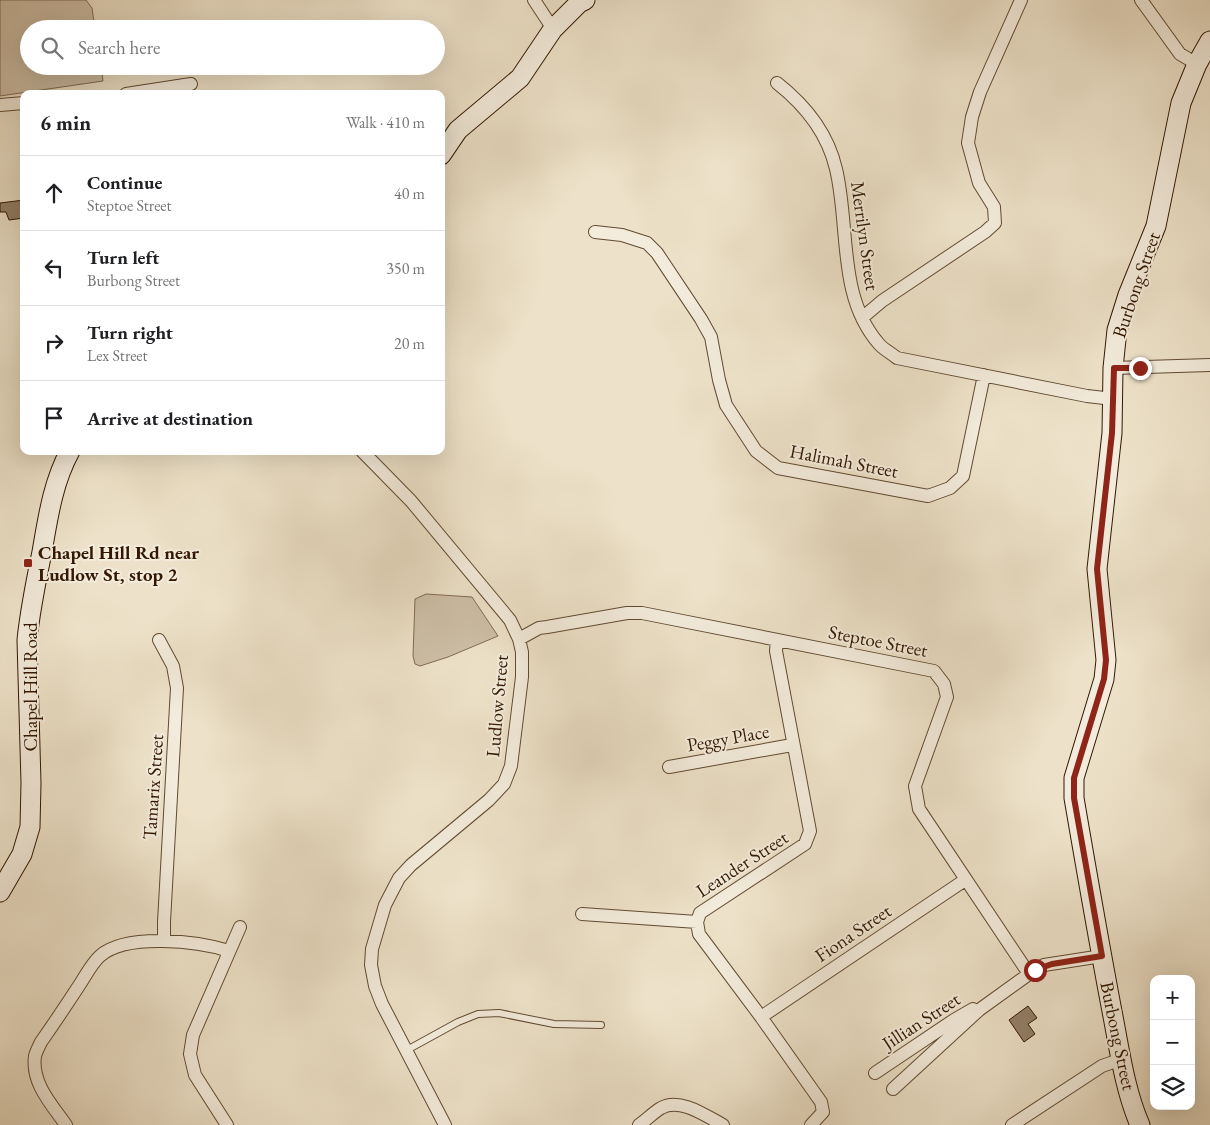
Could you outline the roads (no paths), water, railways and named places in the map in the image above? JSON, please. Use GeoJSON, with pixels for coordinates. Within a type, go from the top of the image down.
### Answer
{"type":"FeatureCollection","features":[{"type":"Feature","properties":{"kind":"street"},"geometry":{"type":"LineString","coordinates":[[534,0],[553,29]]}},
{"type":"Feature","properties":{"kind":"street"},"geometry":{"type":"LineString","coordinates":[[445,149],[458,130],[520,78],[553,29],[579,3],[585,0]]}},
{"type":"Feature","properties":{"kind":"street"},"geometry":{"type":"LineString","coordinates":[[862,318],[882,301],[985,232],[995,223],[994,206],[980,183],[968,143],[972,117],[980,92],[1021,0]]}},
{"type":"Feature","properties":{"kind":"street"},"geometry":{"type":"LineString","coordinates":[[1141,0],[1180,54],[1197,64]]}},
{"type":"Feature","properties":{"kind":"street","name":"Burbong Street"},"geometry":{"type":"LineString","coordinates":[[1140,1125],[1130,1097],[1102,956],[1074,798],[1074,785],[1076,771],[1104,679],[1106,660],[1097,569],[1112,433],[1117,330],[1128,295],[1156,226],[1181,103],[1197,64],[1210,41]]}},
{"type":"Feature","properties":{"kind":"street","name":"Merrilyn Street"},"geometry":{"type":"LineString","coordinates":[[777,83],[793,96],[815,121],[827,142],[836,169],[852,295],[862,318],[879,345],[897,358],[1087,396],[1114,399]]}},
{"type":"Feature","properties":{"kind":"street"},"geometry":{"type":"LineString","coordinates":[[152,90],[191,84]]}},
{"type":"Feature","properties":{"kind":"street"},"geometry":{"type":"LineString","coordinates":[[0,105],[20,103]]}},
{"type":"Feature","properties":{"kind":"street","name":"Halimah Street"},"geometry":{"type":"LineString","coordinates":[[595,232],[622,235],[647,243],[656,252],[711,337],[726,405],[756,451],[778,468],[928,496],[950,488],[963,476],[984,375]]}},
{"type":"Feature","properties":{"kind":"street"},"geometry":{"type":"LineString","coordinates":[[1114,368],[1210,365]]}},
{"type":"Feature","properties":{"kind":"street","name":"Chapel Hill Road"},"geometry":{"type":"LineString","coordinates":[[0,892],[22,854],[30,827],[31,783],[27,640],[29,618],[52,496],[68,455]]}},
{"type":"Feature","properties":{"kind":"street","name":"Ludlow Street"},"geometry":{"type":"LineString","coordinates":[[366,455],[412,500],[510,620],[519,639],[522,652],[522,677],[511,766],[504,784],[489,800],[411,865],[399,878],[385,905],[372,949],[371,965],[375,986],[445,1125]]}},
{"type":"Feature","properties":{"kind":"street","name":"Steptoe Street"},"geometry":{"type":"LineString","coordinates":[[519,639],[539,628],[627,613],[642,613],[934,672],[944,684],[947,697],[915,786],[919,809],[1029,974]]}},
{"type":"Feature","properties":{"kind":"street","name":"Tamarix Street"},"geometry":{"type":"LineString","coordinates":[[160,640],[173,666],[177,688],[164,941]]}},
{"type":"Feature","properties":{"kind":"street","name":"Leander Street"},"geometry":{"type":"LineString","coordinates":[[777,640],[776,651],[792,745],[810,830],[805,844],[700,914],[697,922],[699,934],[821,1102],[823,1112],[811,1125]]}},
{"type":"Feature","properties":{"kind":"street","name":"Peggy Place"},"geometry":{"type":"LineString","coordinates":[[669,767],[792,745]]}},
{"type":"Feature","properties":{"kind":"street","name":"Fiona Street"},"geometry":{"type":"LineString","coordinates":[[761,1017],[965,880]]}},
{"type":"Feature","properties":{"kind":"street"},"geometry":{"type":"LineString","coordinates":[[582,914],[697,922]]}},
{"type":"Feature","properties":{"kind":"street"},"geometry":{"type":"LineString","coordinates":[[227,1125],[195,1075],[190,1054],[193,1035],[240,927]]}},
{"type":"Feature","properties":{"kind":"street"},"geometry":{"type":"LineString","coordinates":[[66,1125],[45,1095],[35,1075],[35,1056],[41,1042],[99,957],[114,946],[164,941],[210,945],[229,951]]}},
{"type":"Feature","properties":{"kind":"street"},"geometry":{"type":"LineString","coordinates":[[1029,974],[1044,966],[1102,956]]}},
{"type":"Feature","properties":{"kind":"street","name":"Jillian Street"},"geometry":{"type":"LineString","coordinates":[[893,1089],[989,1002],[1029,974]]}},
{"type":"Feature","properties":{"kind":"street","name":"Jillian Street"},"geometry":{"type":"LineString","coordinates":[[875,1073],[954,1020],[989,1002]]}},
{"type":"Feature","properties":{"kind":"street"},"geometry":{"type":"LineString","coordinates":[[1012,1125],[1102,1066],[1122,1059]]}},
{"type":"Feature","properties":{"kind":"street"},"geometry":{"type":"LineString","coordinates":[[639,1125],[662,1107],[676,1104],[691,1108],[723,1125]]}},
{"type":"Feature","properties":{"kind":"lane"},"geometry":{"type":"LineString","coordinates":[[407,1050],[458,1022],[478,1014],[499,1013],[554,1024],[601,1025]]}},
{"type":"Feature","properties":{"kind":"place","name":"Chapel Hill Rd near Ludlow St, stop 2"},"geometry":{"type":"Point","coordinates":[28,563]}}]}
